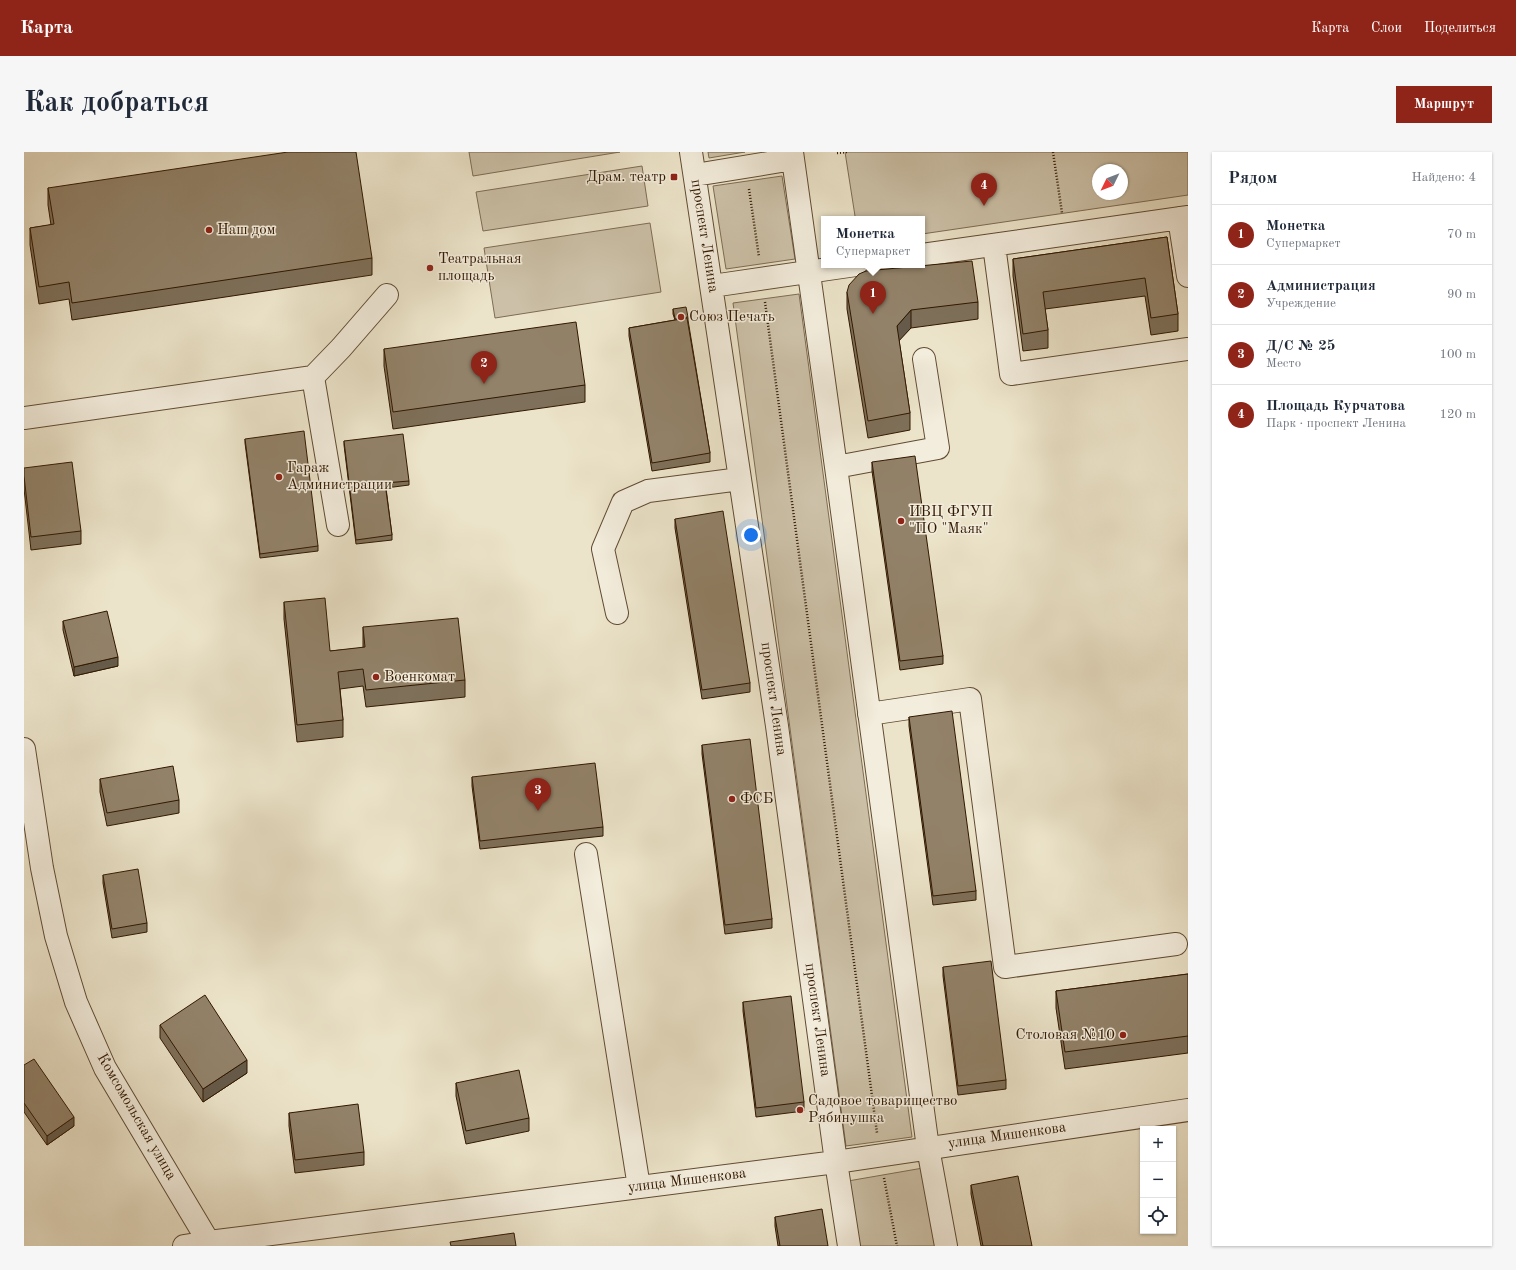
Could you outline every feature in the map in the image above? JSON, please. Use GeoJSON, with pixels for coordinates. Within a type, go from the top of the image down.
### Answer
{"type":"FeatureCollection","features":[{"type":"Feature","properties":{"kind":"street","name":"проспект Ленина"},"geometry":{"type":"LineString","coordinates":[[691,152],[778,733],[836,1162],[850,1246]]}},
{"type":"Feature","properties":{"kind":"street"},"geometry":{"type":"LineString","coordinates":[[695,175],[793,156],[928,1148],[946,1246]]}},
{"type":"Feature","properties":{"kind":"street"},"geometry":{"type":"LineString","coordinates":[[925,255],[1184,217],[1188,276]]}},
{"type":"Feature","properties":{"kind":"street"},"geometry":{"type":"LineString","coordinates":[[994,245],[1011,374],[1188,349]]}},
{"type":"Feature","properties":{"kind":"street"},"geometry":{"type":"LineString","coordinates":[[712,286],[836,268]]}},
{"type":"Feature","properties":{"kind":"street"},"geometry":{"type":"LineString","coordinates":[[24,418],[312,377],[341,348],[386,295]]}},
{"type":"Feature","properties":{"kind":"street"},"geometry":{"type":"LineString","coordinates":[[836,467],[938,448],[924,359]]}},
{"type":"Feature","properties":{"kind":"street"},"geometry":{"type":"LineString","coordinates":[[312,377],[338,525]]}},
{"type":"Feature","properties":{"kind":"street"},"geometry":{"type":"LineString","coordinates":[[617,614],[603,550],[623,502],[648,491],[740,479]]}},
{"type":"Feature","properties":{"kind":"street"},"geometry":{"type":"LineString","coordinates":[[869,714],[970,699],[1005,967],[1176,944]]}},
{"type":"Feature","properties":{"kind":"street","name":"Комсомольская улица"},"geometry":{"type":"LineString","coordinates":[[24,749],[26,781],[42,868],[56,936],[76,1002],[105,1068],[210,1244]]}},
{"type":"Feature","properties":{"kind":"street"},"geometry":{"type":"LineString","coordinates":[[586,854],[639,1187]]}},
{"type":"Feature","properties":{"kind":"street","name":"улица Мишенкова"},"geometry":{"type":"LineString","coordinates":[[184,1246],[210,1244],[836,1162],[1188,1110]]}},
{"type":"Feature","properties":{"kind":"path"},"geometry":{"type":"LineString","coordinates":[[837,153],[847,152]]}},
{"type":"Feature","properties":{"kind":"path"},"geometry":{"type":"LineString","coordinates":[[1053,152],[1063,219]]}},
{"type":"Feature","properties":{"kind":"path"},"geometry":{"type":"LineString","coordinates":[[746,166],[880,1155],[896,1246]]}},
{"type":"Feature","properties":{"kind":"shaded area"},"geometry":{"type":"Polygon","coordinates":[[[469,152],[620,152],[473,176],[469,152]]]}},
{"type":"Feature","properties":{"kind":"shaded area"},"geometry":{"type":"Polygon","coordinates":[[[708,152],[745,152],[709,158],[708,152]]]}},
{"type":"Feature","properties":{"kind":"shaded area"},"geometry":{"type":"Polygon","coordinates":[[[845,152],[1188,152],[1188,195],[925,234],[925,216],[855,216],[845,152]]]}},
{"type":"Feature","properties":{"kind":"shaded area"},"geometry":{"type":"Polygon","coordinates":[[[642,166],[648,206],[483,231],[476,192],[642,166]]]}},
{"type":"Feature","properties":{"kind":"shaded area"},"geometry":{"type":"Polygon","coordinates":[[[782,176],[795,259],[726,269],[713,186],[782,176]]]}},
{"type":"Feature","properties":{"kind":"shaded area"},"geometry":{"type":"Polygon","coordinates":[[[650,223],[661,292],[495,318],[484,248],[650,223]]]}},
{"type":"Feature","properties":{"kind":"shaded area"},"geometry":{"type":"Polygon","coordinates":[[[799,294],[912,1137],[846,1146],[733,303],[799,294]]]}},
{"type":"Feature","properties":{"kind":"shaded area"},"geometry":{"type":"Polygon","coordinates":[[[923,1168],[937,1246],[859,1246],[848,1181],[923,1168]]]}},
{"type":"Feature","properties":{"kind":"building","name":"Наш дом"},"geometry":{"type":"Polygon","coordinates":[[[288,152],[356,152],[372,258],[72,303],[69,282],[39,287],[30,228],[54,224],[48,188],[288,152]]]}},
{"type":"Feature","properties":{"kind":"building"},"geometry":{"type":"Polygon","coordinates":[[[1167,237],[1178,314],[1151,318],[1145,278],[1043,292],[1048,330],[1023,334],[1013,259],[1167,237]]]}},
{"type":"Feature","properties":{"kind":"building"},"geometry":{"type":"Polygon","coordinates":[[[972,261],[978,302],[911,310],[897,326],[910,413],[868,421],[847,292],[849,285],[859,274],[866,271],[898,268],[925,268],[925,265],[972,261]]]}},
{"type":"Feature","properties":{"kind":"building"},"geometry":{"type":"Polygon","coordinates":[[[686,307],[688,317],[675,319],[673,309],[686,307]]]}},
{"type":"Feature","properties":{"kind":"building"},"geometry":{"type":"Polygon","coordinates":[[[687,318],[710,453],[652,463],[629,328],[687,318]]]}},
{"type":"Feature","properties":{"kind":"building"},"geometry":{"type":"Polygon","coordinates":[[[576,322],[585,385],[393,412],[384,349],[576,322]]]}},
{"type":"Feature","properties":{"kind":"building","name":"Гараж Администрации"},"geometry":{"type":"Polygon","coordinates":[[[304,431],[318,546],[260,554],[245,439],[304,431]]]}},
{"type":"Feature","properties":{"kind":"building"},"geometry":{"type":"Polygon","coordinates":[[[403,434],[409,481],[385,483],[392,535],[356,540],[344,441],[403,434]]]}},
{"type":"Feature","properties":{"kind":"building","name":"ИВЦ ФГУП \"ПО \"Маяк\""},"geometry":{"type":"Polygon","coordinates":[[[915,456],[943,656],[900,661],[872,462],[915,456]]]}},
{"type":"Feature","properties":{"kind":"building"},"geometry":{"type":"Polygon","coordinates":[[[72,462],[81,531],[31,537],[24,468],[72,462]]]}},
{"type":"Feature","properties":{"kind":"building"},"geometry":{"type":"Polygon","coordinates":[[[723,511],[750,683],[702,690],[675,519],[723,511]]]}},
{"type":"Feature","properties":{"kind":"building","name":"Военкомат"},"geometry":{"type":"Polygon","coordinates":[[[325,598],[330,651],[365,647],[363,627],[458,618],[465,680],[366,690],[363,669],[338,672],[343,720],[297,725],[284,602],[325,598]]]}},
{"type":"Feature","properties":{"kind":"building"},"geometry":{"type":"Polygon","coordinates":[[[107,611],[118,657],[74,667],[63,621],[107,611]]]}},
{"type":"Feature","properties":{"kind":"building"},"geometry":{"type":"Polygon","coordinates":[[[952,711],[976,891],[933,896],[909,717],[952,711]]]}},
{"type":"Feature","properties":{"kind":"building","name":"ФСБ"},"geometry":{"type":"Polygon","coordinates":[[[750,739],[772,919],[725,925],[702,745],[750,739]]]}},
{"type":"Feature","properties":{"kind":"building"},"geometry":{"type":"Polygon","coordinates":[[[595,763],[603,827],[480,841],[472,777],[595,763]]]}},
{"type":"Feature","properties":{"kind":"building"},"geometry":{"type":"Polygon","coordinates":[[[173,766],[179,800],[107,813],[100,779],[173,766]]]}},
{"type":"Feature","properties":{"kind":"building"},"geometry":{"type":"Polygon","coordinates":[[[138,869],[147,923],[112,929],[103,875],[138,869]]]}},
{"type":"Feature","properties":{"kind":"building"},"geometry":{"type":"Polygon","coordinates":[[[991,961],[1006,1080],[958,1086],[943,967],[991,961]]]}},
{"type":"Feature","properties":{"kind":"building"},"geometry":{"type":"Polygon","coordinates":[[[1188,974],[1188,1036],[1065,1052],[1056,991],[1188,974]]]}},
{"type":"Feature","properties":{"kind":"building"},"geometry":{"type":"Polygon","coordinates":[[[205,995],[247,1060],[203,1089],[160,1025],[205,995]]]}},
{"type":"Feature","properties":{"kind":"building"},"geometry":{"type":"Polygon","coordinates":[[[791,996],[804,1102],[756,1108],[743,1002],[791,996]]]}},
{"type":"Feature","properties":{"kind":"building"},"geometry":{"type":"Polygon","coordinates":[[[34,1059],[74,1117],[47,1136],[24,1103],[24,1065],[34,1059]]]}},
{"type":"Feature","properties":{"kind":"building"},"geometry":{"type":"Polygon","coordinates":[[[519,1070],[529,1118],[466,1131],[456,1083],[519,1070]]]}},
{"type":"Feature","properties":{"kind":"building"},"geometry":{"type":"Polygon","coordinates":[[[358,1104],[364,1152],[295,1160],[289,1113],[358,1104]]]}},
{"type":"Feature","properties":{"kind":"building"},"geometry":{"type":"Polygon","coordinates":[[[1018,1176],[1032,1246],[983,1246],[971,1185],[1018,1176]]]}},
{"type":"Feature","properties":{"kind":"building"},"geometry":{"type":"Polygon","coordinates":[[[822,1209],[828,1246],[780,1246],[775,1217],[822,1209]]]}},
{"type":"Feature","properties":{"kind":"building"},"geometry":{"type":"Polygon","coordinates":[[[514,1233],[516,1246],[451,1246],[450,1242],[514,1233]]]}},
{"type":"Feature","properties":{"kind":"place","name":"Драм. театр"},"geometry":{"type":"Point","coordinates":[674,177]}},
{"type":"Feature","properties":{"kind":"place","name":"Площадь Курчатова"},"geometry":{"type":"Point","coordinates":[984,206]}},
{"type":"Feature","properties":{"kind":"place","name":"Наш дом"},"geometry":{"type":"Point","coordinates":[209,230]}},
{"type":"Feature","properties":{"kind":"place","name":"Театральная площадь"},"geometry":{"type":"Point","coordinates":[430,268]}},
{"type":"Feature","properties":{"kind":"place","name":"Монетка"},"geometry":{"type":"Point","coordinates":[873,314]}},
{"type":"Feature","properties":{"kind":"place","name":"Союз Печать"},"geometry":{"type":"Point","coordinates":[681,317]}},
{"type":"Feature","properties":{"kind":"place","name":"Администрация"},"geometry":{"type":"Point","coordinates":[484,384]}},
{"type":"Feature","properties":{"kind":"place","name":"Гараж Администрации"},"geometry":{"type":"Point","coordinates":[279,477]}},
{"type":"Feature","properties":{"kind":"place","name":"ИВЦ ФГУП \"ПО \"Маяк\""},"geometry":{"type":"Point","coordinates":[901,521]}},
{"type":"Feature","properties":{"kind":"place","name":"Военкомат"},"geometry":{"type":"Point","coordinates":[376,677]}},
{"type":"Feature","properties":{"kind":"place","name":"ФСБ"},"geometry":{"type":"Point","coordinates":[732,799]}},
{"type":"Feature","properties":{"kind":"place","name":"Д/С № 25"},"geometry":{"type":"Point","coordinates":[538,811]}},
{"type":"Feature","properties":{"kind":"place","name":"Столовая №10"},"geometry":{"type":"Point","coordinates":[1123,1035]}},
{"type":"Feature","properties":{"kind":"place","name":"Садовое товарищество Рябинушка"},"geometry":{"type":"Point","coordinates":[800,1110]}}]}
